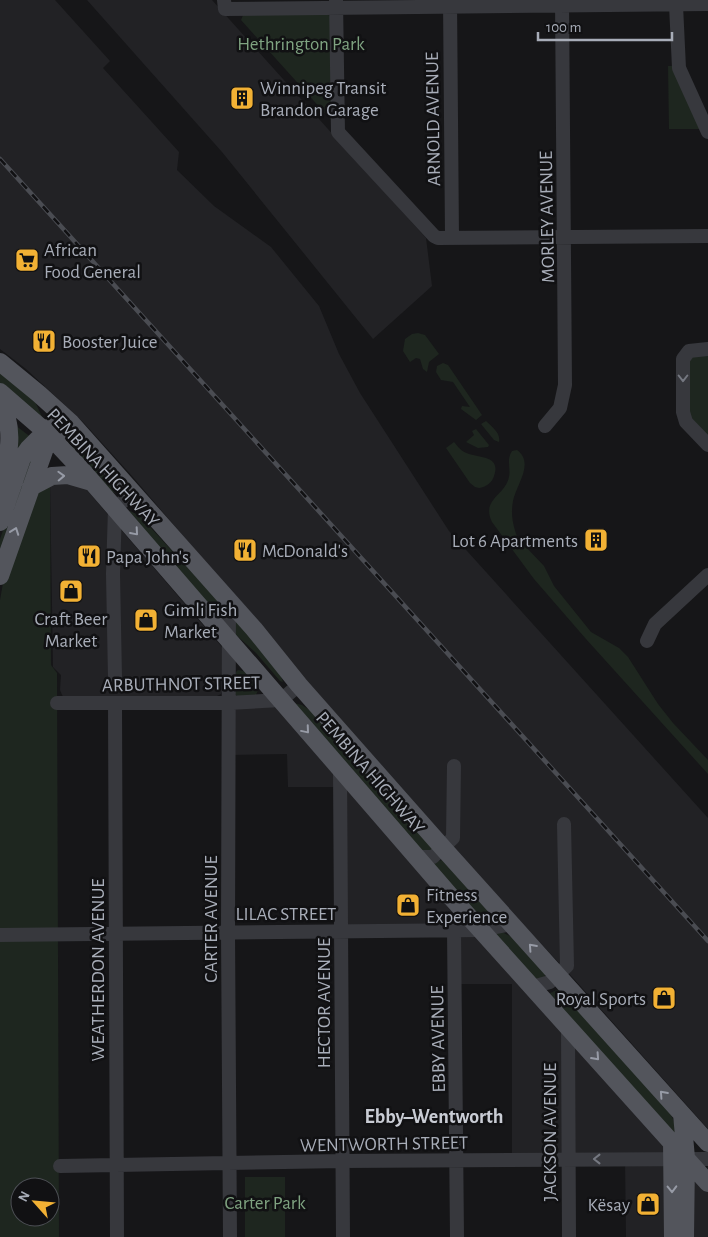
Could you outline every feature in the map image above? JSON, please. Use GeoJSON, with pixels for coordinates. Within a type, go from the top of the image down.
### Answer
{"type":"FeatureCollection","features":[{"type":"Feature","properties":{"kind":"main road","name":"PEMBINA HIGHWAY"},"geometry":{"type":"LineString","coordinates":[[0,362],[66,418],[134,492],[299,685],[708,1143]]}},
{"type":"Feature","properties":{"kind":"main road","name":"PEMBINA HIGHWAY"},"geometry":{"type":"LineString","coordinates":[[0,392],[49,436],[92,482],[481,930],[672,1141],[679,1158]]}},
{"type":"Feature","properties":{"kind":"main road"},"geometry":{"type":"LineString","coordinates":[[0,402],[7,414],[10,445],[0,493]]}},
{"type":"Feature","properties":{"kind":"main road"},"geometry":{"type":"LineString","coordinates":[[0,522],[22,458],[29,448],[49,436],[66,418]]}},
{"type":"Feature","properties":{"kind":"main road"},"geometry":{"type":"LineString","coordinates":[[0,576],[49,436]]}},
{"type":"Feature","properties":{"kind":"main road"},"geometry":{"type":"LineString","coordinates":[[31,487],[52,476],[68,475],[92,482]]}},
{"type":"Feature","properties":{"kind":"main road"},"geometry":{"type":"LineString","coordinates":[[673,1237],[682,1114]]}},
{"type":"Feature","properties":{"kind":"main road"},"geometry":{"type":"LineString","coordinates":[[679,1158],[708,1183]]}},
{"type":"Feature","properties":{"kind":"main road"},"geometry":{"type":"LineString","coordinates":[[679,1158],[685,1237]]}},
{"type":"Feature","properties":{"kind":"street","name":"MORLEY AVENUE"},"geometry":{"type":"LineString","coordinates":[[545,426],[560,408],[564,393],[565,237],[562,3]]}},
{"type":"Feature","properties":{"kind":"street"},"geometry":{"type":"LineString","coordinates":[[224,4],[708,4]]}},
{"type":"Feature","properties":{"kind":"street"},"geometry":{"type":"LineString","coordinates":[[336,4],[338,132],[434,236],[438,238],[708,236]]}},
{"type":"Feature","properties":{"kind":"street","name":"ARNOLD AVENUE"},"geometry":{"type":"LineString","coordinates":[[450,4],[452,238]]}},
{"type":"Feature","properties":{"kind":"street"},"geometry":{"type":"LineString","coordinates":[[674,5],[679,68],[708,132]]}},
{"type":"Feature","properties":{"kind":"street"},"geometry":{"type":"LineString","coordinates":[[708,349],[689,351],[683,359],[682,412],[686,422],[708,445]]}},
{"type":"Feature","properties":{"kind":"street"},"geometry":{"type":"LineString","coordinates":[[115,678],[113,574],[115,508],[134,492]]}},
{"type":"Feature","properties":{"kind":"street"},"geometry":{"type":"LineString","coordinates":[[647,641],[655,624],[708,575]]}},
{"type":"Feature","properties":{"kind":"street","name":"CARTER AVENUE"},"geometry":{"type":"LineString","coordinates":[[229,601],[228,932],[230,1237]]}},
{"type":"Feature","properties":{"kind":"street","name":"ARBUTHNOT STREET"},"geometry":{"type":"LineString","coordinates":[[58,703],[228,703],[281,700],[299,685]]}},
{"type":"Feature","properties":{"kind":"street","name":"WEATHERDON AVENUE"},"geometry":{"type":"LineString","coordinates":[[115,704],[117,1237]]}},
{"type":"Feature","properties":{"kind":"street"},"geometry":{"type":"LineString","coordinates":[[417,857],[432,857],[453,838],[454,766]]}},
{"type":"Feature","properties":{"kind":"street","name":"HECTOR AVENUE"},"geometry":{"type":"LineString","coordinates":[[340,769],[343,1237]]}},
{"type":"Feature","properties":{"kind":"street"},"geometry":{"type":"LineString","coordinates":[[532,987],[550,982],[567,966],[564,824]]}},
{"type":"Feature","properties":{"kind":"street","name":"LILAC STREET"},"geometry":{"type":"LineString","coordinates":[[0,935],[481,930],[512,924]]}},
{"type":"Feature","properties":{"kind":"street","name":"EBBY AVENUE"},"geometry":{"type":"LineString","coordinates":[[454,930],[457,1237]]}},
{"type":"Feature","properties":{"kind":"street","name":"JACKSON AVENUE"},"geometry":{"type":"LineString","coordinates":[[568,1026],[569,1237]]}},
{"type":"Feature","properties":{"kind":"street","name":"WENTWORTH STREET"},"geometry":{"type":"LineString","coordinates":[[60,1166],[343,1161],[708,1159]]}},
{"type":"Feature","properties":{"kind":"shaded area"},"geometry":{"type":"Polygon","coordinates":[[[0,0],[55,0],[110,61],[103,68],[179,152],[177,170],[214,206],[271,247],[319,306],[339,354],[360,393],[449,531],[708,818],[708,1129],[574,979],[486,885],[347,728],[132,476],[83,422],[26,369],[0,349],[0,0]]]}},
{"type":"Feature","properties":{"kind":"shaded area"},"geometry":{"type":"Polygon","coordinates":[[[87,0],[212,0],[426,238],[432,286],[373,339],[222,152],[87,0]]]}},
{"type":"Feature","properties":{"kind":"shaded area"},"geometry":{"type":"Polygon","coordinates":[[[56,479],[86,489],[222,647],[223,689],[221,694],[215,697],[63,697],[60,690],[61,675],[53,667],[50,481],[56,479]]]}},
{"type":"Feature","properties":{"kind":"shaded area"},"geometry":{"type":"Polygon","coordinates":[[[272,706],[276,708],[335,776],[336,787],[288,787],[287,754],[230,755],[231,707],[272,706]]]}},
{"type":"Feature","properties":{"kind":"shaded area"},"geometry":{"type":"Polygon","coordinates":[[[340,769],[672,1141],[673,1237],[626,1237],[625,1159],[512,1160],[512,984],[455,984],[454,930],[341,931],[340,769]]]}},
{"type":"Feature","properties":{"kind":"shaded area"},"geometry":{"type":"Polygon","coordinates":[[[686,1158],[708,1183],[708,1237],[685,1237],[686,1158]]]}},
{"type":"Feature","properties":{"kind":"green space","name":"Hethrington Park"},"geometry":{"type":"Polygon","coordinates":[[[244,13],[327,13],[331,18],[332,121],[241,20],[244,13]]]}},
{"type":"Feature","properties":{"kind":"green space"},"geometry":{"type":"Polygon","coordinates":[[[668,66],[673,66],[701,129],[669,129],[668,66]]]}},
{"type":"Feature","properties":{"kind":"green space"},"geometry":{"type":"Polygon","coordinates":[[[412,334],[425,335],[439,354],[429,362],[427,372],[423,369],[420,359],[416,358],[410,362],[403,351],[405,339],[412,334]]]}},
{"type":"Feature","properties":{"kind":"green space"},"geometry":{"type":"Polygon","coordinates":[[[708,353],[708,440],[689,420],[687,362],[690,355],[708,353]]]}},
{"type":"Feature","properties":{"kind":"green space"},"geometry":{"type":"Polygon","coordinates":[[[443,363],[448,365],[482,415],[476,420],[461,409],[462,406],[470,407],[453,382],[441,380],[436,372],[437,366],[443,363]]]}},
{"type":"Feature","properties":{"kind":"green space"},"geometry":{"type":"Polygon","coordinates":[[[0,370],[31,393],[44,421],[0,387],[0,370]]]}},
{"type":"Feature","properties":{"kind":"green space"},"geometry":{"type":"Polygon","coordinates":[[[486,421],[497,433],[499,442],[494,440],[481,424],[486,421]]]}},
{"type":"Feature","properties":{"kind":"green space"},"geometry":{"type":"Polygon","coordinates":[[[15,425],[32,438],[12,469],[15,425]]]}},
{"type":"Feature","properties":{"kind":"green space"},"geometry":{"type":"Polygon","coordinates":[[[476,429],[489,445],[488,447],[478,448],[466,442],[474,435],[472,431],[476,429]]]}},
{"type":"Feature","properties":{"kind":"green space"},"geometry":{"type":"Polygon","coordinates":[[[70,441],[76,443],[120,494],[108,491],[66,444],[70,441]]]}},
{"type":"Feature","properties":{"kind":"green space"},"geometry":{"type":"Polygon","coordinates":[[[454,442],[467,453],[492,461],[495,469],[492,481],[479,488],[470,483],[446,448],[454,442]]]}},
{"type":"Feature","properties":{"kind":"green space"},"geometry":{"type":"Polygon","coordinates":[[[37,449],[0,558],[0,539],[27,461],[37,449]]]}},
{"type":"Feature","properties":{"kind":"green space"},"geometry":{"type":"Polygon","coordinates":[[[517,450],[522,455],[524,468],[513,501],[512,512],[513,523],[520,544],[525,546],[544,566],[554,586],[591,632],[619,648],[628,657],[658,704],[708,760],[708,774],[534,579],[492,522],[489,508],[507,483],[510,454],[512,451],[517,450]]]}},
{"type":"Feature","properties":{"kind":"green space"},"geometry":{"type":"Polygon","coordinates":[[[50,481],[51,665],[57,673],[59,1177],[10,1177],[10,1227],[59,1227],[59,1237],[0,1237],[0,600],[3,583],[35,493],[50,481]]]}},
{"type":"Feature","properties":{"kind":"green space"},"geometry":{"type":"Polygon","coordinates":[[[128,512],[139,515],[222,605],[225,625],[128,512]]]}},
{"type":"Feature","properties":{"kind":"green space"},"geometry":{"type":"Polygon","coordinates":[[[234,619],[270,659],[283,682],[234,633],[234,619]]]}},
{"type":"Feature","properties":{"kind":"green space"},"geometry":{"type":"Polygon","coordinates":[[[238,670],[244,671],[257,687],[256,695],[238,697],[235,694],[236,672],[238,670]]]}},
{"type":"Feature","properties":{"kind":"green space"},"geometry":{"type":"Polygon","coordinates":[[[294,703],[302,705],[311,711],[434,850],[423,852],[294,703]]]}},
{"type":"Feature","properties":{"kind":"green space"},"geometry":{"type":"Polygon","coordinates":[[[442,860],[499,923],[484,922],[432,863],[442,860]]]}},
{"type":"Feature","properties":{"kind":"green space"},"geometry":{"type":"Polygon","coordinates":[[[498,932],[504,933],[517,942],[546,974],[544,977],[538,979],[532,976],[496,935],[498,932]]]}},
{"type":"Feature","properties":{"kind":"green space"},"geometry":{"type":"Polygon","coordinates":[[[559,989],[668,1109],[678,1137],[548,994],[559,989]]]}},
{"type":"Feature","properties":{"kind":"green space","name":"Carter Park"},"geometry":{"type":"Polygon","coordinates":[[[245,1177],[285,1177],[285,1237],[245,1237],[245,1177]]]}},
{"type":"Feature","properties":{"kind":"railway"},"geometry":{"type":"LineString","coordinates":[[0,159],[708,941]]}},
{"type":"Feature","properties":{"kind":"place","name":"Winnipeg Transit Brandon Garage"},"geometry":{"type":"Point","coordinates":[242,98]}},
{"type":"Feature","properties":{"kind":"place","name":"African Food General"},"geometry":{"type":"Point","coordinates":[27,260]}},
{"type":"Feature","properties":{"kind":"place","name":"Booster Juice"},"geometry":{"type":"Point","coordinates":[44,341]}},
{"type":"Feature","properties":{"kind":"place","name":"Lot 6 Apartments"},"geometry":{"type":"Point","coordinates":[596,540]}},
{"type":"Feature","properties":{"kind":"place","name":"McDonald's"},"geometry":{"type":"Point","coordinates":[245,550]}},
{"type":"Feature","properties":{"kind":"place","name":"Papa John's"},"geometry":{"type":"Point","coordinates":[89,556]}},
{"type":"Feature","properties":{"kind":"place","name":"Craft Beer Market"},"geometry":{"type":"Point","coordinates":[71,591]}},
{"type":"Feature","properties":{"kind":"place","name":"Gimli Fish Market"},"geometry":{"type":"Point","coordinates":[146,620]}},
{"type":"Feature","properties":{"kind":"place","name":"Fitness Experience"},"geometry":{"type":"Point","coordinates":[408,905]}},
{"type":"Feature","properties":{"kind":"place","name":"Royal Sports"},"geometry":{"type":"Point","coordinates":[664,998]}},
{"type":"Feature","properties":{"kind":"place","name":"Kësay"},"geometry":{"type":"Point","coordinates":[648,1204]}},
{"type":"Feature","properties":{"kind":"district","name":"Ebby–Wentworth"},"geometry":{"type":"Point","coordinates":[434,1116]}}]}
